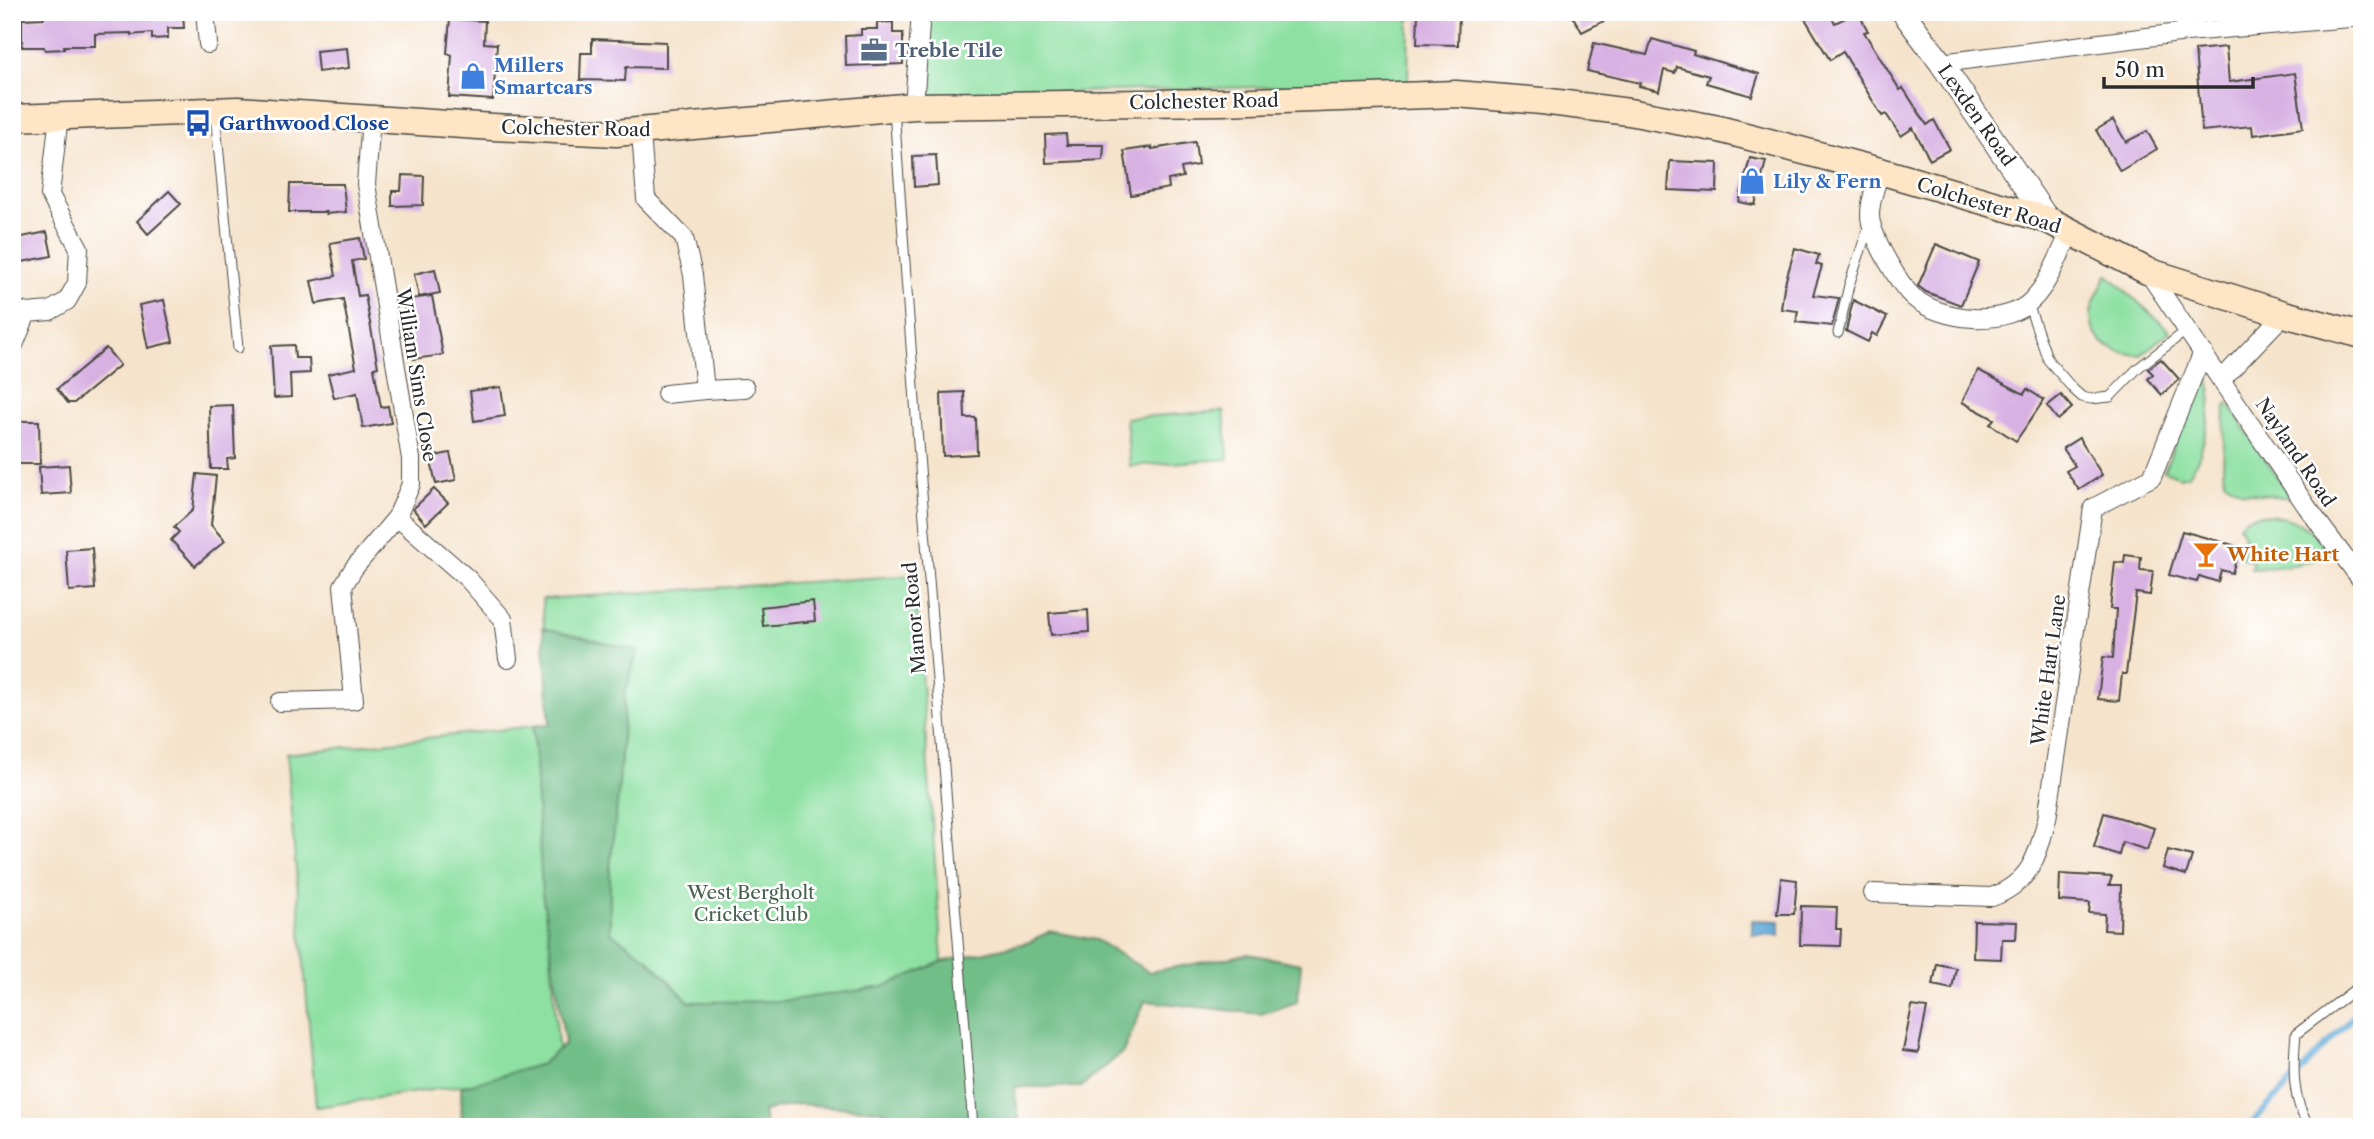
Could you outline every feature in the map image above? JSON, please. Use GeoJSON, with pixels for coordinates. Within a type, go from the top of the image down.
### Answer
{"type":"FeatureCollection","features":[{"type":"Feature","properties":{"kind":"main road","name":"Colchester Road"},"geometry":{"type":"LineString","coordinates":[[12,118],[215,111],[616,133],[904,106],[1222,102],[1456,94],[1542,101],[1629,112],[1719,128],[1880,171],[2060,225],[2147,271],[2284,314],[2362,335]]}},
{"type":"Feature","properties":{"kind":"street"},"geometry":{"type":"LineString","coordinates":[[205,12],[208,44]]}},
{"type":"Feature","properties":{"kind":"street"},"geometry":{"type":"LineString","coordinates":[[904,106],[921,12]]}},
{"type":"Feature","properties":{"kind":"street","name":"Lexden Road"},"geometry":{"type":"LineString","coordinates":[[1903,12],[2060,225]]}},
{"type":"Feature","properties":{"kind":"street"},"geometry":{"type":"LineString","coordinates":[[1941,63],[2181,33],[2362,16]]}},
{"type":"Feature","properties":{"kind":"street"},"geometry":{"type":"LineString","coordinates":[[14,345],[19,310],[50,311],[67,301],[78,283],[79,248],[50,195],[59,115]]}},
{"type":"Feature","properties":{"kind":"street","name":"William Sims Close"},"geometry":{"type":"LineString","coordinates":[[281,702],[354,700],[343,586],[354,568],[397,517],[411,484],[411,458],[366,184],[371,119]]}},
{"type":"Feature","properties":{"kind":"street"},"geometry":{"type":"LineString","coordinates":[[641,132],[646,199],[684,237],[693,275],[705,390]]}},
{"type":"Feature","properties":{"kind":"street"},"geometry":{"type":"LineString","coordinates":[[1880,171],[1870,222],[1894,272],[1914,297],[1924,304],[1963,318],[1996,317],[2028,304],[2042,287],[2060,225]]}},
{"type":"Feature","properties":{"kind":"street","name":"Nayland Road"},"geometry":{"type":"LineString","coordinates":[[2147,271],[2308,507],[2362,581]]}},
{"type":"Feature","properties":{"kind":"street"},"geometry":{"type":"LineString","coordinates":[[2222,379],[2284,314]]}},
{"type":"Feature","properties":{"kind":"street","name":"White Hart Lane"},"geometry":{"type":"LineString","coordinates":[[1873,892],[1992,897],[2010,890],[2024,879],[2039,847],[2047,820],[2094,508],[2152,477],[2203,352]]}},
{"type":"Feature","properties":{"kind":"street"},"geometry":{"type":"LineString","coordinates":[[666,394],[745,388]]}},
{"type":"Feature","properties":{"kind":"street"},"geometry":{"type":"LineString","coordinates":[[397,517],[468,579],[503,619],[508,659]]}},
{"type":"Feature","properties":{"kind":"lane"},"geometry":{"type":"LineString","coordinates":[[2181,12],[2181,33]]}},
{"type":"Feature","properties":{"kind":"lane","name":"Manor Road"},"geometry":{"type":"LineString","coordinates":[[904,106],[921,484],[973,1127]]}},
{"type":"Feature","properties":{"kind":"lane"},"geometry":{"type":"LineString","coordinates":[[215,111],[238,348]]}},
{"type":"Feature","properties":{"kind":"lane"},"geometry":{"type":"LineString","coordinates":[[1838,333],[1849,285],[1870,222]]}},
{"type":"Feature","properties":{"kind":"lane"},"geometry":{"type":"LineString","coordinates":[[2028,304],[2048,360],[2074,390],[2082,397],[2091,399],[2110,397],[2138,368],[2187,330]]}},
{"type":"Feature","properties":{"kind":"lane"},"geometry":{"type":"LineString","coordinates":[[2310,1127],[2301,1115],[2297,1093],[2293,1064],[2296,1034],[2362,984]]}},
{"type":"Feature","properties":{"kind":"green space"},"geometry":{"type":"Polygon","coordinates":[[[925,12],[1409,12],[1408,83],[922,96],[925,12]]]}},
{"type":"Feature","properties":{"kind":"green space"},"geometry":{"type":"Polygon","coordinates":[[[2107,274],[2170,331],[2141,355],[2115,350],[2100,341],[2095,334],[2091,310],[2107,274]]]}},
{"type":"Feature","properties":{"kind":"green space"},"geometry":{"type":"Polygon","coordinates":[[[2203,371],[2208,376],[2211,400],[2203,444],[2193,468],[2188,475],[2180,477],[2164,471],[2203,371]]]}},
{"type":"Feature","properties":{"kind":"green space"},"geometry":{"type":"Polygon","coordinates":[[[2228,403],[2291,498],[2243,492],[2225,481],[2225,409],[2228,403]]]}},
{"type":"Feature","properties":{"kind":"green space"},"geometry":{"type":"Polygon","coordinates":[[[1224,411],[1228,459],[1130,466],[1126,418],[1224,411]]]}},
{"type":"Feature","properties":{"kind":"green space"},"geometry":{"type":"Polygon","coordinates":[[[2269,515],[2299,523],[2315,536],[2326,554],[2299,564],[2251,569],[2253,562],[2241,557],[2244,536],[2239,525],[2246,518],[2269,515]]]}},
{"type":"Feature","properties":{"kind":"green space","name":"West Bergholt Cricket Club"},"geometry":{"type":"Polygon","coordinates":[[[914,575],[951,1081],[578,1102],[542,599],[914,575]]]}},
{"type":"Feature","properties":{"kind":"green space"},"geometry":{"type":"Polygon","coordinates":[[[543,628],[638,651],[625,693],[610,869],[610,932],[647,958],[689,1002],[783,1001],[883,987],[941,962],[1030,942],[1050,931],[1096,940],[1149,972],[1249,954],[1301,964],[1297,1002],[1261,1014],[1145,1001],[1123,1052],[1081,1087],[1014,1087],[1020,1127],[923,1127],[878,1110],[798,1104],[763,1111],[766,1127],[462,1127],[461,1087],[542,1064],[565,1043],[542,893],[533,726],[550,724],[543,628]]]}},
{"type":"Feature","properties":{"kind":"green space"},"geometry":{"type":"Polygon","coordinates":[[[533,726],[560,1071],[316,1107],[286,754],[533,726]]]}},
{"type":"Feature","properties":{"kind":"water"},"geometry":{"type":"Polygon","coordinates":[[[1752,920],[1780,921],[1780,935],[1752,934],[1752,920]]]}},
{"type":"Feature","properties":{"kind":"building"},"geometry":{"type":"Polygon","coordinates":[[[43,12],[183,12],[184,28],[168,28],[168,38],[152,39],[152,33],[95,34],[95,46],[64,46],[64,49],[45,50],[44,47],[22,47],[22,19],[44,18],[43,12]]]}},
{"type":"Feature","properties":{"kind":"building"},"geometry":{"type":"Polygon","coordinates":[[[1418,12],[1459,12],[1458,45],[1417,44],[1418,12]]]}},
{"type":"Feature","properties":{"kind":"building"},"geometry":{"type":"Polygon","coordinates":[[[1570,12],[1622,12],[1582,32],[1570,12]]]}},
{"type":"Feature","properties":{"kind":"building"},"geometry":{"type":"Polygon","coordinates":[[[1801,12],[1829,12],[1835,23],[1858,12],[1868,31],[1864,32],[1900,90],[1903,88],[1927,125],[1934,120],[1950,149],[1930,160],[1913,128],[1901,136],[1886,114],[1882,116],[1843,52],[1830,60],[1801,12]]]}},
{"type":"Feature","properties":{"kind":"building","name":"Millers Smartcars"},"geometry":{"type":"Polygon","coordinates":[[[450,19],[485,21],[484,43],[497,44],[493,100],[449,97],[452,55],[447,53],[450,19]]]}},
{"type":"Feature","properties":{"kind":"building","name":"Treble Tile"},"geometry":{"type":"Polygon","coordinates":[[[893,22],[893,33],[903,33],[903,64],[846,66],[845,36],[861,35],[861,29],[877,29],[877,23],[893,22]]]}},
{"type":"Feature","properties":{"kind":"building"},"geometry":{"type":"Polygon","coordinates":[[[592,39],[666,42],[666,68],[626,67],[625,81],[580,80],[581,53],[592,53],[592,39]]]}},
{"type":"Feature","properties":{"kind":"building"},"geometry":{"type":"Polygon","coordinates":[[[1652,39],[1759,74],[1752,96],[1706,83],[1709,76],[1677,67],[1675,73],[1664,70],[1659,91],[1639,86],[1640,83],[1587,71],[1594,43],[1647,55],[1652,39]]]}},
{"type":"Feature","properties":{"kind":"building"},"geometry":{"type":"Polygon","coordinates":[[[2226,47],[2229,82],[2295,73],[2303,128],[2253,135],[2252,126],[2202,131],[2195,50],[2226,47]]]}},
{"type":"Feature","properties":{"kind":"building"},"geometry":{"type":"Polygon","coordinates":[[[347,48],[349,68],[318,72],[316,51],[347,48]]]}},
{"type":"Feature","properties":{"kind":"building"},"geometry":{"type":"Polygon","coordinates":[[[2113,120],[2126,142],[2147,131],[2157,149],[2120,171],[2096,130],[2113,120]]]}},
{"type":"Feature","properties":{"kind":"building"},"geometry":{"type":"Polygon","coordinates":[[[1066,134],[1067,145],[1104,145],[1103,160],[1046,163],[1045,135],[1066,134]]]}},
{"type":"Feature","properties":{"kind":"building"},"geometry":{"type":"Polygon","coordinates":[[[1195,142],[1198,165],[1181,168],[1183,177],[1168,180],[1169,188],[1131,195],[1124,151],[1195,142]]]}},
{"type":"Feature","properties":{"kind":"building"},"geometry":{"type":"Polygon","coordinates":[[[936,155],[938,185],[914,187],[913,156],[936,155]]]}},
{"type":"Feature","properties":{"kind":"building","name":"Lily & Fern"},"geometry":{"type":"Polygon","coordinates":[[[1750,158],[1766,161],[1755,205],[1739,202],[1750,158]]]}},
{"type":"Feature","properties":{"kind":"building"},"geometry":{"type":"Polygon","coordinates":[[[1670,161],[1718,163],[1717,192],[1668,190],[1670,161]]]}},
{"type":"Feature","properties":{"kind":"building"},"geometry":{"type":"Polygon","coordinates":[[[402,175],[424,176],[423,205],[392,206],[392,191],[401,191],[402,175]]]}},
{"type":"Feature","properties":{"kind":"building"},"geometry":{"type":"Polygon","coordinates":[[[290,184],[343,184],[346,212],[289,212],[290,184]]]}},
{"type":"Feature","properties":{"kind":"building"},"geometry":{"type":"Polygon","coordinates":[[[169,191],[181,204],[148,234],[137,221],[169,191]]]}},
{"type":"Feature","properties":{"kind":"building"},"geometry":{"type":"Polygon","coordinates":[[[47,232],[52,256],[12,264],[12,239],[47,232]]]}},
{"type":"Feature","properties":{"kind":"building"},"geometry":{"type":"Polygon","coordinates":[[[360,238],[364,259],[352,261],[358,296],[365,295],[378,367],[374,368],[381,407],[388,406],[391,423],[363,428],[357,393],[334,398],[328,374],[356,368],[343,299],[316,304],[311,281],[336,276],[330,243],[360,238]]]}},
{"type":"Feature","properties":{"kind":"building"},"geometry":{"type":"Polygon","coordinates":[[[1936,244],[1979,262],[1961,305],[1926,292],[1918,286],[1936,244]]]}},
{"type":"Feature","properties":{"kind":"building"},"geometry":{"type":"Polygon","coordinates":[[[1795,248],[1819,255],[1816,264],[1822,266],[1813,295],[1839,298],[1832,326],[1796,322],[1798,311],[1781,309],[1795,248]]]}},
{"type":"Feature","properties":{"kind":"building"},"geometry":{"type":"Polygon","coordinates":[[[435,269],[440,293],[419,297],[414,274],[435,269]]]}},
{"type":"Feature","properties":{"kind":"building"},"geometry":{"type":"Polygon","coordinates":[[[432,296],[443,355],[414,359],[403,300],[432,296]]]}},
{"type":"Feature","properties":{"kind":"building"},"geometry":{"type":"Polygon","coordinates":[[[164,300],[173,342],[148,348],[139,305],[164,300]]]}},
{"type":"Feature","properties":{"kind":"building"},"geometry":{"type":"Polygon","coordinates":[[[1853,300],[1887,317],[1877,336],[1872,333],[1868,342],[1846,331],[1853,300]]]}},
{"type":"Feature","properties":{"kind":"building"},"geometry":{"type":"Polygon","coordinates":[[[294,345],[295,358],[309,358],[310,373],[290,374],[291,397],[274,398],[271,346],[294,345]]]}},
{"type":"Feature","properties":{"kind":"building"},"geometry":{"type":"Polygon","coordinates":[[[106,348],[120,365],[74,403],[68,403],[57,389],[106,348]]]}},
{"type":"Feature","properties":{"kind":"building"},"geometry":{"type":"Polygon","coordinates":[[[2161,359],[2179,379],[2162,395],[2148,379],[2153,374],[2148,369],[2161,359]]]}},
{"type":"Feature","properties":{"kind":"building"},"geometry":{"type":"Polygon","coordinates":[[[1978,370],[2024,394],[2027,389],[2044,400],[2016,441],[1990,424],[1994,419],[1962,402],[1978,370]]]}},
{"type":"Feature","properties":{"kind":"building"},"geometry":{"type":"Polygon","coordinates":[[[501,387],[505,416],[474,421],[470,391],[501,387]]]}},
{"type":"Feature","properties":{"kind":"building"},"geometry":{"type":"Polygon","coordinates":[[[964,392],[965,418],[976,418],[977,454],[943,456],[941,393],[964,392]]]}},
{"type":"Feature","properties":{"kind":"building"},"geometry":{"type":"Polygon","coordinates":[[[2061,395],[2072,408],[2058,420],[2047,406],[2061,395]]]}},
{"type":"Feature","properties":{"kind":"building"},"geometry":{"type":"Polygon","coordinates":[[[233,405],[235,458],[227,459],[228,469],[211,469],[209,406],[233,405]]]}},
{"type":"Feature","properties":{"kind":"building"},"geometry":{"type":"Polygon","coordinates":[[[12,421],[39,421],[40,464],[12,464],[12,421]]]}},
{"type":"Feature","properties":{"kind":"building"},"geometry":{"type":"Polygon","coordinates":[[[2079,438],[2102,475],[2079,490],[2066,471],[2075,466],[2063,448],[2079,438]]]}},
{"type":"Feature","properties":{"kind":"building"},"geometry":{"type":"Polygon","coordinates":[[[450,453],[456,480],[436,484],[430,457],[450,453]]]}},
{"type":"Feature","properties":{"kind":"building"},"geometry":{"type":"Polygon","coordinates":[[[69,465],[71,493],[41,495],[39,467],[69,465]]]}},
{"type":"Feature","properties":{"kind":"building"},"geometry":{"type":"Polygon","coordinates":[[[197,474],[216,476],[211,525],[225,541],[195,566],[171,540],[179,532],[174,527],[193,510],[197,474]]]}},
{"type":"Feature","properties":{"kind":"building"},"geometry":{"type":"Polygon","coordinates":[[[434,489],[448,503],[426,524],[413,509],[434,489]]]}},
{"type":"Feature","properties":{"kind":"building","name":"White Hart"},"geometry":{"type":"Polygon","coordinates":[[[2182,531],[2240,547],[2232,573],[2221,570],[2218,582],[2199,576],[2197,582],[2169,575],[2182,531]]]}},
{"type":"Feature","properties":{"kind":"building"},"geometry":{"type":"Polygon","coordinates":[[[92,548],[95,589],[69,591],[66,550],[92,548]]]}},
{"type":"Feature","properties":{"kind":"building"},"geometry":{"type":"Polygon","coordinates":[[[2125,555],[2141,557],[2140,570],[2153,571],[2150,595],[2136,593],[2126,674],[2122,674],[2119,701],[2098,699],[2103,657],[2113,658],[2116,609],[2110,609],[2115,562],[2124,563],[2125,555]]]}},
{"type":"Feature","properties":{"kind":"building"},"geometry":{"type":"Polygon","coordinates":[[[813,601],[815,621],[763,626],[761,607],[813,601]]]}},
{"type":"Feature","properties":{"kind":"building"},"geometry":{"type":"Polygon","coordinates":[[[1088,610],[1089,632],[1051,635],[1049,613],[1088,610]]]}},
{"type":"Feature","properties":{"kind":"building"},"geometry":{"type":"Polygon","coordinates":[[[2104,813],[2154,828],[2147,850],[2122,842],[2119,855],[2094,847],[2104,813]]]}},
{"type":"Feature","properties":{"kind":"building"},"geometry":{"type":"Polygon","coordinates":[[[2168,850],[2192,856],[2186,875],[2163,868],[2168,850]]]}},
{"type":"Feature","properties":{"kind":"building"},"geometry":{"type":"Polygon","coordinates":[[[2060,874],[2112,877],[2109,885],[2121,885],[2120,931],[2104,930],[2105,914],[2089,913],[2090,903],[2059,901],[2060,874]]]}},
{"type":"Feature","properties":{"kind":"building"},"geometry":{"type":"Polygon","coordinates":[[[1781,878],[1797,880],[1794,914],[1777,914],[1781,878]]]}},
{"type":"Feature","properties":{"kind":"building"},"geometry":{"type":"Polygon","coordinates":[[[1801,906],[1837,907],[1836,929],[1841,929],[1840,946],[1800,945],[1801,906]]]}},
{"type":"Feature","properties":{"kind":"building"},"geometry":{"type":"Polygon","coordinates":[[[1974,921],[2017,922],[2016,939],[2002,939],[2001,959],[1973,958],[1974,921]]]}},
{"type":"Feature","properties":{"kind":"building"},"geometry":{"type":"Polygon","coordinates":[[[1937,964],[1956,968],[1952,989],[1933,985],[1937,964]]]}},
{"type":"Feature","properties":{"kind":"building"},"geometry":{"type":"Polygon","coordinates":[[[1912,1006],[1927,1008],[1918,1053],[1903,1051],[1912,1006]]]}},
{"type":"Feature","properties":{"kind":"waterway"},"geometry":{"type":"LineString","coordinates":[[2248,1127],[2362,1007]]}},
{"type":"Feature","properties":{"kind":"place","name":"Treble Tile"},"geometry":{"type":"Point","coordinates":[874,50]}},
{"type":"Feature","properties":{"kind":"place","name":"Millers Smartcars"},"geometry":{"type":"Point","coordinates":[473,76]}},
{"type":"Feature","properties":{"kind":"place","name":"Garthwood Close"},"geometry":{"type":"Point","coordinates":[198,123]}},
{"type":"Feature","properties":{"kind":"place","name":"Lily & Fern"},"geometry":{"type":"Point","coordinates":[1752,181]}},
{"type":"Feature","properties":{"kind":"place","name":"White Hart"},"geometry":{"type":"Point","coordinates":[2206,554]}}]}
